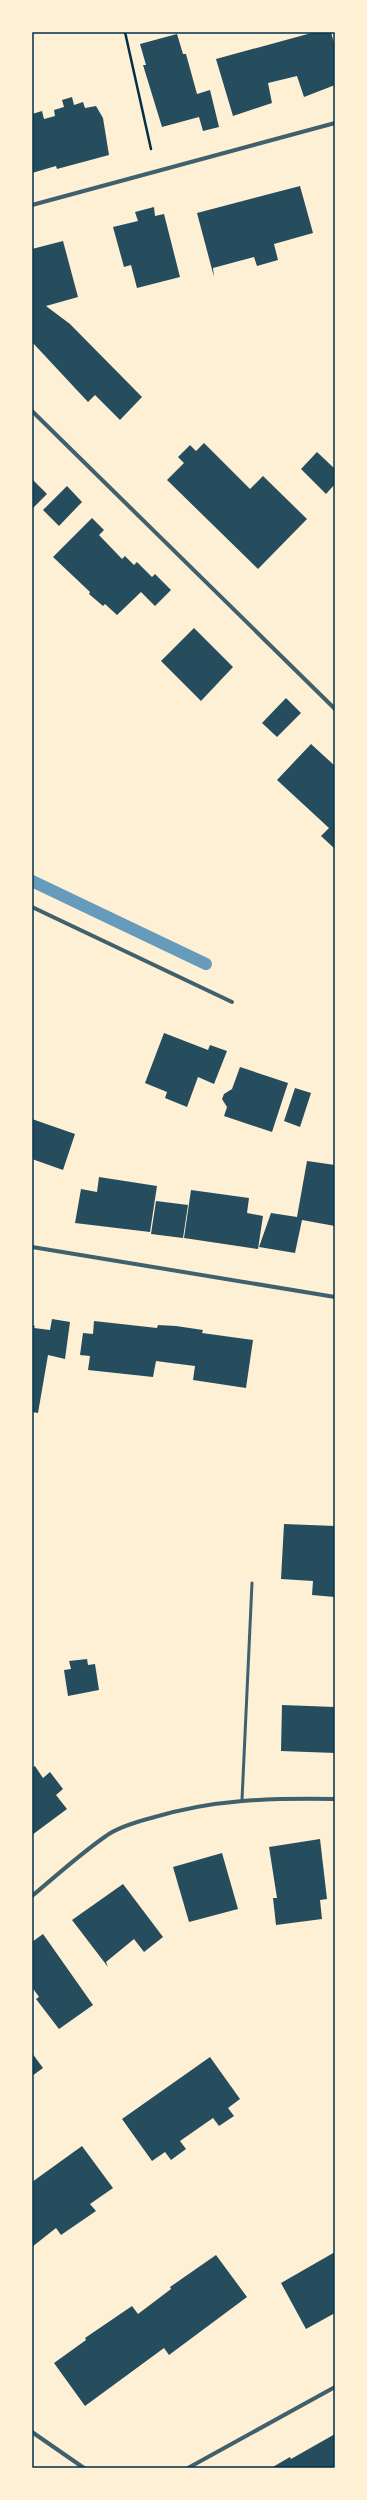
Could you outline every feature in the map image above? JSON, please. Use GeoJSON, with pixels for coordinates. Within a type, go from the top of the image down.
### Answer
{"type":"FeatureCollection","features":[{"type":"Feature","properties":{"kind":"street"},"geometry":{"type":"LineString","coordinates":[[32,205],[155,170],[335,123]]}},
{"type":"Feature","properties":{"kind":"street"},"geometry":{"type":"LineString","coordinates":[[32,411],[335,709]]}},
{"type":"Feature","properties":{"kind":"street"},"geometry":{"type":"LineString","coordinates":[[32,907],[232,1002]]}},
{"type":"Feature","properties":{"kind":"street"},"geometry":{"type":"LineString","coordinates":[[32,1246],[335,1297]]}},
{"type":"Feature","properties":{"kind":"street"},"geometry":{"type":"LineString","coordinates":[[32,1896],[107,1835],[137,1822],[176,1810],[242,1800],[264,1798],[335,1799]]}},
{"type":"Feature","properties":{"kind":"street"},"geometry":{"type":"LineString","coordinates":[[188,2468],[335,2387]]}},
{"type":"Feature","properties":{"kind":"street"},"geometry":{"type":"LineString","coordinates":[[32,2432],[84,2468]]}},
{"type":"Feature","properties":{"kind":"lane"},"geometry":{"type":"LineString","coordinates":[[242,1800],[252,1583]]}},
{"type":"Feature","properties":{"kind":"path"},"geometry":{"type":"LineString","coordinates":[[125,32],[155,170]]}},
{"type":"Feature","properties":{"kind":"building"},"geometry":{"type":"Polygon","coordinates":[[[315,32],[331,32],[335,47],[335,85],[304,97],[297,76],[268,83],[272,103],[233,116],[216,59],[315,32]]]}},
{"type":"Feature","properties":{"kind":"building"},"geometry":{"type":"Polygon","coordinates":[[[177,34],[183,54],[186,54],[197,94],[210,90],[219,127],[203,131],[199,117],[162,127],[143,65],[146,65],[140,44],[177,34]]]}},
{"type":"Feature","properties":{"kind":"building"},"geometry":{"type":"Polygon","coordinates":[[[72,97],[74,105],[83,102],[85,108],[96,106],[103,118],[109,155],[57,169],[56,166],[32,173],[32,114],[42,111],[44,119],[55,116],[54,110],[64,107],[62,100],[72,97]]]}},
{"type":"Feature","properties":{"kind":"building"},"geometry":{"type":"Polygon","coordinates":[[[300,186],[313,233],[274,244],[278,260],[257,266],[254,257],[213,268],[214,277],[197,213],[300,186]]]}},
{"type":"Feature","properties":{"kind":"building"},"geometry":{"type":"Polygon","coordinates":[[[154,207],[155,216],[164,214],[180,277],[137,288],[131,265],[124,267],[113,227],[138,221],[135,212],[154,207]]]}},
{"type":"Feature","properties":{"kind":"building"},"geometry":{"type":"Polygon","coordinates":[[[63,241],[78,297],[46,306],[70,324],[142,397],[120,420],[95,395],[88,402],[32,342],[32,249],[63,241]]]}},
{"type":"Feature","properties":{"kind":"building"},"geometry":{"type":"Polygon","coordinates":[[[204,443],[250,489],[263,476],[307,519],[258,569],[167,480],[184,463],[178,457],[190,445],[196,451],[204,443]]]}},
{"type":"Feature","properties":{"kind":"building"},"geometry":{"type":"Polygon","coordinates":[[[317,452],[335,469],[335,484],[326,494],[301,469],[317,452]]]}},
{"type":"Feature","properties":{"kind":"building"},"geometry":{"type":"Polygon","coordinates":[[[32,479],[47,494],[32,509],[32,479]]]}},
{"type":"Feature","properties":{"kind":"building"},"geometry":{"type":"Polygon","coordinates":[[[67,486],[82,502],[59,526],[43,510],[67,486]]]}},
{"type":"Feature","properties":{"kind":"building"},"geometry":{"type":"Polygon","coordinates":[[[92,518],[104,530],[99,535],[122,559],[125,556],[134,565],[137,562],[152,577],[155,574],[171,590],[155,606],[141,592],[117,615],[105,604],[103,606],[89,594],[90,592],[53,557],[92,518]]]}},
{"type":"Feature","properties":{"kind":"building"},"geometry":{"type":"Polygon","coordinates":[[[194,628],[233,667],[201,701],[161,661],[194,628]]]}},
{"type":"Feature","properties":{"kind":"building"},"geometry":{"type":"Polygon","coordinates":[[[286,698],[301,713],[277,737],[262,723],[286,698]]]}},
{"type":"Feature","properties":{"kind":"building"},"geometry":{"type":"Polygon","coordinates":[[[311,744],[335,766],[335,849],[321,836],[329,828],[277,780],[311,744]]]}},
{"type":"Feature","properties":{"kind":"building"},"geometry":{"type":"Polygon","coordinates":[[[164,1033],[208,1050],[210,1045],[227,1051],[214,1084],[198,1077],[187,1107],[165,1098],[167,1092],[145,1083],[164,1033]]]}},
{"type":"Feature","properties":{"kind":"building"},"geometry":{"type":"Polygon","coordinates":[[[240,1067],[288,1083],[272,1132],[224,1116],[227,1107],[222,1099],[224,1094],[232,1089],[240,1067]]]}},
{"type":"Feature","properties":{"kind":"building"},"geometry":{"type":"Polygon","coordinates":[[[295,1088],[311,1093],[300,1127],[284,1121],[295,1088]]]}},
{"type":"Feature","properties":{"kind":"building"},"geometry":{"type":"Polygon","coordinates":[[[32,1119],[75,1134],[63,1170],[32,1159],[32,1119]]]}},
{"type":"Feature","properties":{"kind":"building"},"geometry":{"type":"Polygon","coordinates":[[[307,1161],[335,1165],[335,1226],[302,1220],[295,1253],[259,1247],[271,1213],[297,1217],[307,1161]]]}},
{"type":"Feature","properties":{"kind":"building"},"geometry":{"type":"Polygon","coordinates":[[[99,1177],[157,1186],[150,1232],[75,1223],[81,1189],[97,1192],[99,1177]]]}},
{"type":"Feature","properties":{"kind":"building"},"geometry":{"type":"Polygon","coordinates":[[[191,1190],[249,1198],[247,1213],[263,1216],[258,1249],[184,1238],[191,1190]]]}},
{"type":"Feature","properties":{"kind":"building"},"geometry":{"type":"Polygon","coordinates":[[[156,1201],[188,1205],[183,1238],[151,1234],[156,1201]]]}},
{"type":"Feature","properties":{"kind":"building"},"geometry":{"type":"Polygon","coordinates":[[[52,1319],[70,1322],[65,1359],[48,1355],[38,1413],[32,1412],[32,1325],[35,1326],[34,1328],[50,1330],[52,1319]]]}},
{"type":"Feature","properties":{"kind":"building"},"geometry":{"type":"Polygon","coordinates":[[[94,1321],[157,1328],[158,1325],[176,1326],[203,1330],[202,1333],[253,1340],[246,1388],[193,1380],[195,1366],[156,1361],[153,1377],[88,1370],[90,1356],[80,1355],[83,1333],[93,1334],[94,1321]]]}},
{"type":"Feature","properties":{"kind":"building"},"geometry":{"type":"Polygon","coordinates":[[[284,1524],[335,1526],[335,1597],[312,1595],[313,1581],[281,1579],[284,1524]]]}},
{"type":"Feature","properties":{"kind":"building"},"geometry":{"type":"Polygon","coordinates":[[[87,1659],[88,1665],[95,1664],[99,1690],[68,1696],[64,1670],[71,1669],[69,1661],[87,1659]]]}},
{"type":"Feature","properties":{"kind":"building"},"geometry":{"type":"Polygon","coordinates":[[[282,1705],[335,1707],[335,1753],[281,1751],[282,1705]]]}},
{"type":"Feature","properties":{"kind":"building"},"geometry":{"type":"Polygon","coordinates":[[[35,1766],[43,1778],[50,1772],[63,1789],[56,1795],[67,1809],[32,1835],[32,1768],[35,1766]]]}},
{"type":"Feature","properties":{"kind":"building"},"geometry":{"type":"Polygon","coordinates":[[[320,1839],[327,1899],[320,1900],[322,1919],[276,1925],[273,1898],[277,1898],[269,1847],[320,1839]]]}},
{"type":"Feature","properties":{"kind":"building"},"geometry":{"type":"Polygon","coordinates":[[[222,1853],[238,1909],[189,1922],[173,1867],[222,1853]]]}},
{"type":"Feature","properties":{"kind":"building"},"geometry":{"type":"Polygon","coordinates":[[[123,1884],[163,1937],[144,1952],[134,1939],[106,1962],[108,1967],[72,1920],[123,1884]]]}},
{"type":"Feature","properties":{"kind":"building"},"geometry":{"type":"Polygon","coordinates":[[[43,1934],[93,2005],[59,2029],[36,1999],[39,1997],[32,1987],[32,1942],[43,1934]]]}},
{"type":"Feature","properties":{"kind":"building"},"geometry":{"type":"Polygon","coordinates":[[[32,2053],[43,2068],[32,2076],[32,2053]]]}},
{"type":"Feature","properties":{"kind":"building"},"geometry":{"type":"Polygon","coordinates":[[[210,2057],[240,2099],[228,2108],[234,2116],[219,2126],[213,2118],[180,2141],[186,2149],[171,2160],[165,2152],[152,2161],[122,2119],[210,2057]]]}},
{"type":"Feature","properties":{"kind":"building"},"geometry":{"type":"Polygon","coordinates":[[[82,2146],[113,2188],[90,2204],[96,2211],[61,2235],[56,2228],[32,2247],[32,2182],[82,2146]]]}},
{"type":"Feature","properties":{"kind":"building"},"geometry":{"type":"Polygon","coordinates":[[[335,2252],[335,2313],[306,2329],[281,2283],[335,2252]]]}},
{"type":"Feature","properties":{"kind":"building"},"geometry":{"type":"Polygon","coordinates":[[[216,2255],[247,2297],[169,2355],[164,2348],[85,2406],[54,2363],[86,2340],[85,2338],[132,2306],[138,2314],[171,2289],[170,2287],[216,2255]]]}},
{"type":"Feature","properties":{"kind":"building"},"geometry":{"type":"Polygon","coordinates":[[[335,2434],[335,2468],[271,2468],[290,2457],[291,2459],[335,2434]]]}},
{"type":"Feature","properties":{"kind":"waterway"},"geometry":{"type":"LineString","coordinates":[[32,881],[206,964]]}}]}
